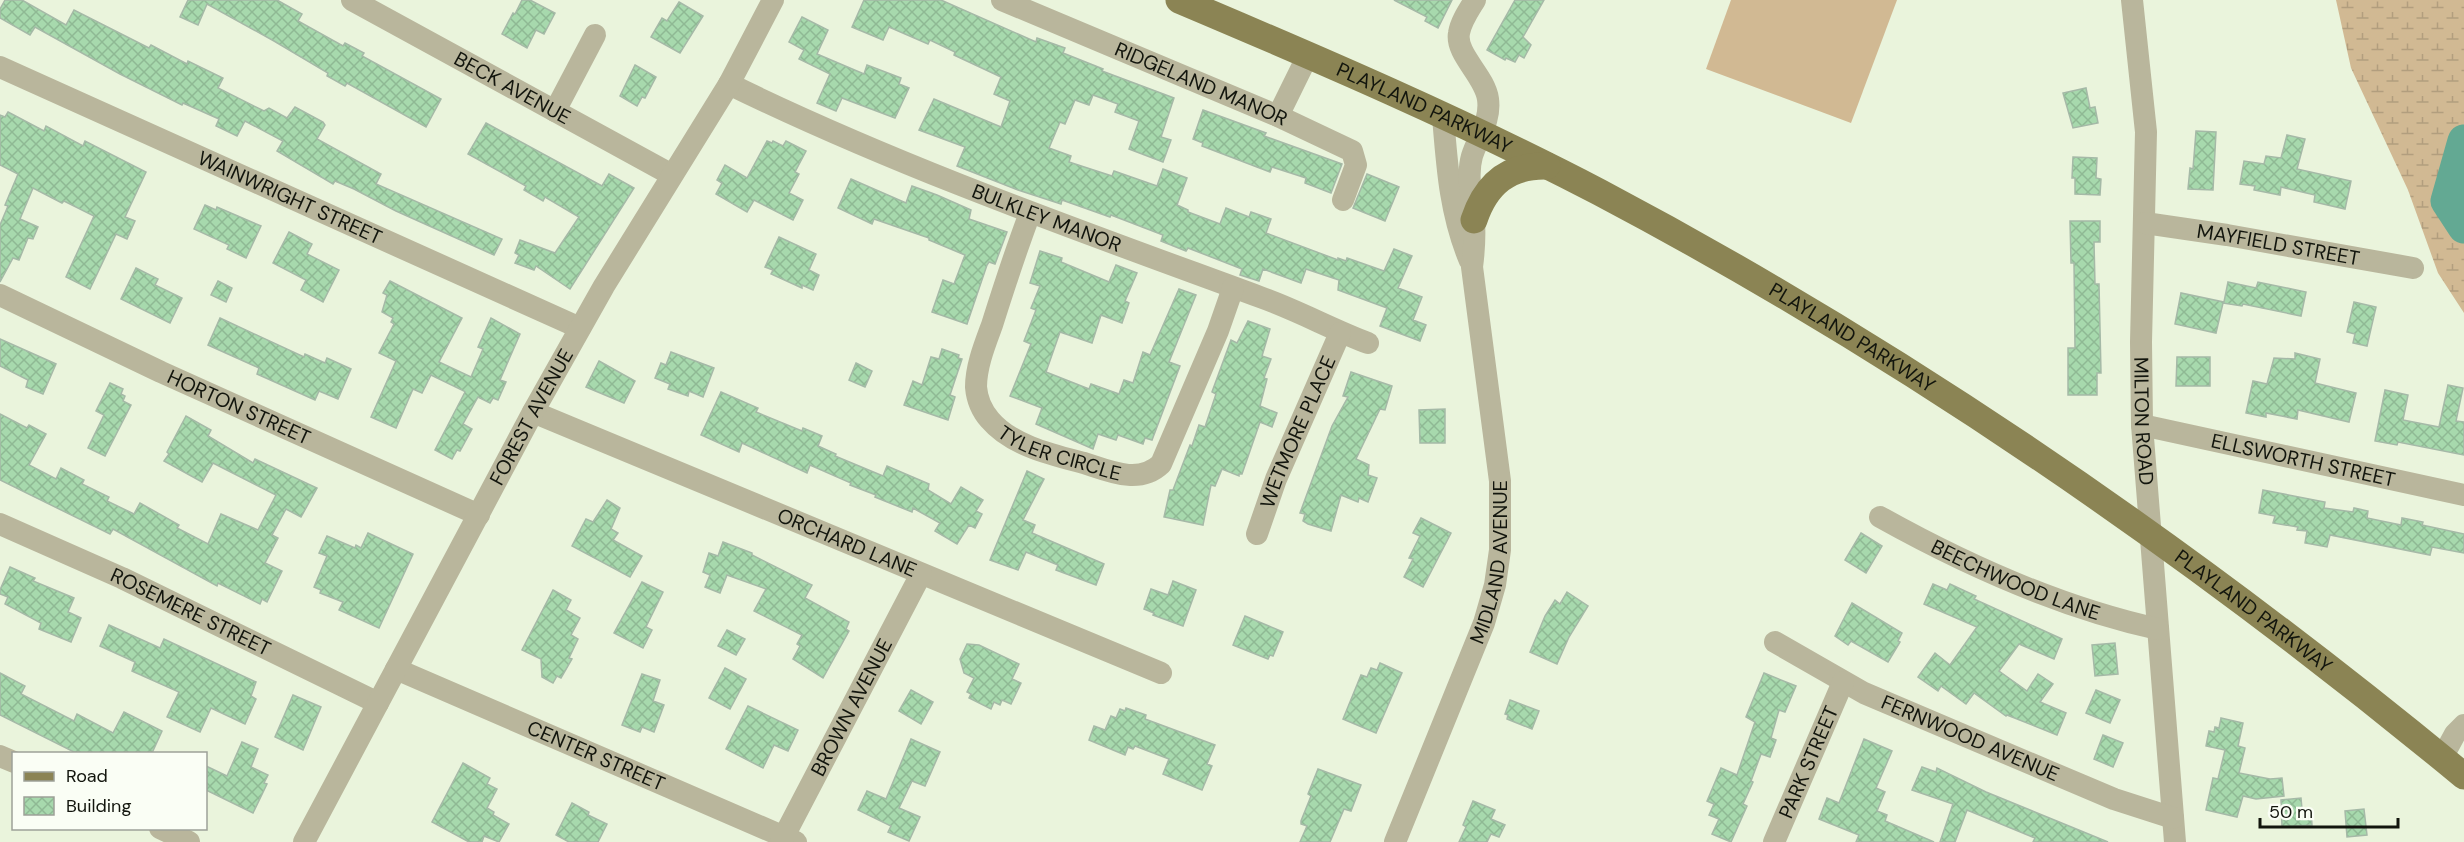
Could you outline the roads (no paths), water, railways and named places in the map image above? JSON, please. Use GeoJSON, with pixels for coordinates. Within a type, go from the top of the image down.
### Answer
{"type":"FeatureCollection","features":[{"type":"Feature","properties":{"kind":"main road","name":"PLAYLAND PARKWAY"},"geometry":{"type":"LineString","coordinates":[[1179,0],[1483,134],[1716,257],[1834,327],[1996,430],[2151,535],[2391,716],[2464,776]]}},
{"type":"Feature","properties":{"kind":"main road"},"geometry":{"type":"LineString","coordinates":[[1474,220],[1480,203],[1505,176],[1530,166],[1547,166]]}},
{"type":"Feature","properties":{"kind":"street","name":"FOREST AVENUE"},"geometry":{"type":"LineString","coordinates":[[304,842],[533,412],[580,328],[729,84],[773,0]]}},
{"type":"Feature","properties":{"kind":"street","name":"RIDGELAND MANOR"},"geometry":{"type":"LineString","coordinates":[[1002,0],[1278,116],[1352,151],[1356,165],[1343,200]]}},
{"type":"Feature","properties":{"kind":"street","name":"MIDLAND AVENUE"},"geometry":{"type":"LineString","coordinates":[[1395,842],[1481,632],[1495,585],[1500,550],[1500,493],[1496,444],[1472,267],[1474,220],[1470,168],[1472,155],[1483,134],[1488,117],[1488,99],[1483,82],[1462,52],[1458,41],[1459,31],[1475,0]]}},
{"type":"Feature","properties":{"kind":"street","name":"MILTON ROAD"},"geometry":{"type":"LineString","coordinates":[[2132,0],[2146,132],[2141,342],[2142,425],[2175,842]]}},
{"type":"Feature","properties":{"kind":"street","name":"BECK AVENUE"},"geometry":{"type":"LineString","coordinates":[[363,3],[672,176]]}},
{"type":"Feature","properties":{"kind":"street"},"geometry":{"type":"LineString","coordinates":[[555,111],[595,35]]}},
{"type":"Feature","properties":{"kind":"street"},"geometry":{"type":"LineString","coordinates":[[1278,116],[1308,55]]}},
{"type":"Feature","properties":{"kind":"street","name":"WAINWRIGHT STREET"},"geometry":{"type":"LineString","coordinates":[[0,67],[580,328]]}},
{"type":"Feature","properties":{"kind":"street","name":"BULKLEY MANOR"},"geometry":{"type":"LineString","coordinates":[[729,84],[813,124],[1030,213],[1287,307],[1340,333],[1368,343]]}},
{"type":"Feature","properties":{"kind":"street","name":"MIDLAND AVENUE"},"geometry":{"type":"LineString","coordinates":[[1443,116],[1453,212],[1472,267]]}},
{"type":"Feature","properties":{"kind":"street","name":"TYLER CIRCLE"},"geometry":{"type":"LineString","coordinates":[[1030,213],[983,352],[976,387],[983,411],[990,421],[1019,441],[1039,449],[1124,475],[1145,474],[1155,470],[1166,454],[1218,331],[1233,288]]}},
{"type":"Feature","properties":{"kind":"street","name":"MAYFIELD STREET"},"geometry":{"type":"LineString","coordinates":[[2145,224],[2227,235],[2413,268]]}},
{"type":"Feature","properties":{"kind":"street","name":"HORTON STREET"},"geometry":{"type":"LineString","coordinates":[[0,296],[161,372],[479,514]]}},
{"type":"Feature","properties":{"kind":"street","name":"WETMORE PLACE"},"geometry":{"type":"LineString","coordinates":[[1257,534],[1276,479],[1340,333]]}},
{"type":"Feature","properties":{"kind":"street","name":"ORCHARD LANE"},"geometry":{"type":"LineString","coordinates":[[533,412],[1161,673]]}},
{"type":"Feature","properties":{"kind":"street","name":"ELLSWORTH STREET"},"geometry":{"type":"LineString","coordinates":[[2142,425],[2464,495]]}},
{"type":"Feature","properties":{"kind":"street","name":"BEECHWOOD LANE"},"geometry":{"type":"LineString","coordinates":[[1880,517],[1945,551],[2069,605],[2112,619],[2158,629]]}},
{"type":"Feature","properties":{"kind":"street","name":"ROSEMERE STREET"},"geometry":{"type":"LineString","coordinates":[[0,524],[122,578],[378,703]]}},
{"type":"Feature","properties":{"kind":"street","name":"BROWN AVENUE"},"geometry":{"type":"LineString","coordinates":[[787,840],[921,574]]}},
{"type":"Feature","properties":{"kind":"street","name":"FERNWOOD AVENUE"},"geometry":{"type":"LineString","coordinates":[[1775,642],[1842,682],[2114,799],[2174,818]]}},
{"type":"Feature","properties":{"kind":"street","name":"CENTER STREET"},"geometry":{"type":"LineString","coordinates":[[396,669],[787,840]]}},
{"type":"Feature","properties":{"kind":"street","name":"PARK STREET"},"geometry":{"type":"LineString","coordinates":[[1778,841],[1842,682]]}},
{"type":"Feature","properties":{"kind":"street"},"geometry":{"type":"LineString","coordinates":[[2442,758],[2455,734],[2464,725]]}},
{"type":"Feature","properties":{"kind":"street"},"geometry":{"type":"LineString","coordinates":[[164,830],[189,842]]}},
{"type":"Feature","properties":{"kind":"waterway"},"geometry":{"type":"LineString","coordinates":[[2464,141],[2447,201],[2464,227]]}}]}
